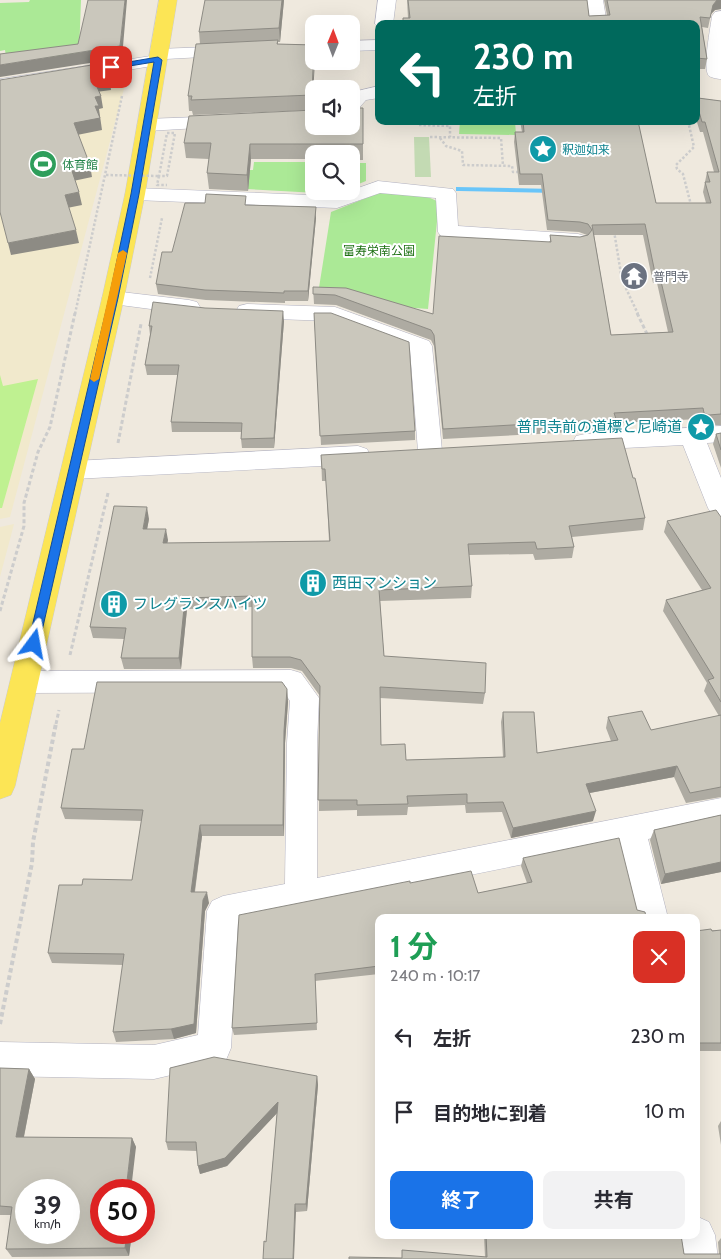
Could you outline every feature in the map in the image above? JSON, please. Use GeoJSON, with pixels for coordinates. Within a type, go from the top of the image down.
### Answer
{"type":"FeatureCollection","features":[{"type":"Feature","properties":{"kind":"main road"},"geometry":{"type":"LineString","coordinates":[[0,786],[5,747],[25,682],[113,298],[135,194],[168,0]]}},
{"type":"Feature","properties":{"kind":"street"},"geometry":{"type":"LineString","coordinates":[[384,20],[387,0]]}},
{"type":"Feature","properties":{"kind":"street"},"geometry":{"type":"LineString","coordinates":[[594,0],[597,20]]}},
{"type":"Feature","properties":{"kind":"street"},"geometry":{"type":"LineString","coordinates":[[719,0],[721,15],[716,53],[716,72],[721,74]]}},
{"type":"Feature","properties":{"kind":"street"},"geometry":{"type":"LineString","coordinates":[[360,45],[375,44]]}},
{"type":"Feature","properties":{"kind":"street"},"geometry":{"type":"LineString","coordinates":[[0,85],[129,64],[159,57],[255,50]]}},
{"type":"Feature","properties":{"kind":"street"},"geometry":{"type":"LineString","coordinates":[[700,53],[716,53]]}},
{"type":"Feature","properties":{"kind":"street"},"geometry":{"type":"LineString","coordinates":[[360,96],[375,89]]}},
{"type":"Feature","properties":{"kind":"street"},"geometry":{"type":"LineString","coordinates":[[147,124],[174,125],[244,122]]}},
{"type":"Feature","properties":{"kind":"street"},"geometry":{"type":"LineString","coordinates":[[135,194],[166,190],[337,202],[378,187],[446,193],[448,232],[578,240]]}},
{"type":"Feature","properties":{"kind":"street"},"geometry":{"type":"LineString","coordinates":[[113,298],[216,310],[335,314],[421,346],[429,451]]}},
{"type":"Feature","properties":{"kind":"street"},"geometry":{"type":"LineString","coordinates":[[565,443],[721,434]]}},
{"type":"Feature","properties":{"kind":"street"},"geometry":{"type":"LineString","coordinates":[[692,435],[721,508]]}},
{"type":"Feature","properties":{"kind":"street"},"geometry":{"type":"LineString","coordinates":[[74,470],[380,454]]}},
{"type":"Feature","properties":{"kind":"street"},"geometry":{"type":"LineString","coordinates":[[25,682],[291,681],[305,698],[302,743],[302,895]]}},
{"type":"Feature","properties":{"kind":"street"},"geometry":{"type":"LineString","coordinates":[[0,1059],[154,1062],[214,1048],[223,911],[721,812]]}},
{"type":"Feature","properties":{"kind":"street"},"geometry":{"type":"LineString","coordinates":[[630,829],[651,914]]}},
{"type":"Feature","properties":{"kind":"street"},"geometry":{"type":"LineString","coordinates":[[696,1239],[699,1259]]}},
{"type":"Feature","properties":{"kind":"path"},"geometry":{"type":"LineString","coordinates":[[0,611],[24,526],[24,503],[33,469],[38,452],[50,427],[129,64]]}},
{"type":"Feature","properties":{"kind":"path"},"geometry":{"type":"LineString","coordinates":[[0,1024],[64,682],[114,467],[166,190],[174,125]]}},
{"type":"Feature","properties":{"kind":"path"},"geometry":{"type":"LineString","coordinates":[[419,125],[450,126],[450,137]]}},
{"type":"Feature","properties":{"kind":"path"},"geometry":{"type":"LineString","coordinates":[[689,125],[694,146],[676,165],[676,169],[683,174],[691,205]]}},
{"type":"Feature","properties":{"kind":"path"},"geometry":{"type":"LineString","coordinates":[[106,175],[150,176],[158,176],[167,176],[175,133],[167,133],[160,168],[159,177],[157,185],[166,190]]}},
{"type":"Feature","properties":{"kind":"path"},"geometry":{"type":"LineString","coordinates":[[430,137],[501,138],[503,166]]}},
{"type":"Feature","properties":{"kind":"path"},"geometry":{"type":"LineString","coordinates":[[440,138],[447,146],[462,151],[463,165],[512,166],[513,172],[522,172]]}},
{"type":"Feature","properties":{"kind":"path"},"geometry":{"type":"LineString","coordinates":[[613,228],[622,280],[649,338]]}},
{"type":"Feature","properties":{"kind":"shaded area"},"geometry":{"type":"Polygon","coordinates":[[[129,70],[10,517],[0,519],[0,90],[129,70]]]}},
{"type":"Feature","properties":{"kind":"shaded area"},"geometry":{"type":"Polygon","coordinates":[[[14,524],[0,577],[0,527],[14,524]]]}},
{"type":"Feature","properties":{"kind":"green space"},"geometry":{"type":"Polygon","coordinates":[[[30,0],[81,0],[79,54],[7,62],[5,50],[0,51],[0,3],[29,2],[30,0]]]}},
{"type":"Feature","properties":{"kind":"green space"},"geometry":{"type":"Polygon","coordinates":[[[460,125],[515,125],[516,135],[459,134],[460,125]]]}},
{"type":"Feature","properties":{"kind":"green space"},"geometry":{"type":"Polygon","coordinates":[[[414,137],[429,137],[431,177],[415,177],[414,137]]]}},
{"type":"Feature","properties":{"kind":"green space"},"geometry":{"type":"Polygon","coordinates":[[[254,162],[305,162],[305,192],[212,187],[215,170],[253,170],[254,162]]]}},
{"type":"Feature","properties":{"kind":"green space"},"geometry":{"type":"Polygon","coordinates":[[[360,163],[366,163],[366,181],[360,183],[360,163]]]}},
{"type":"Feature","properties":{"kind":"green space","name":"富寿栄南公園"},"geometry":{"type":"Polygon","coordinates":[[[381,192],[428,197],[439,202],[428,309],[377,305],[318,294],[331,212],[381,192]]]}},
{"type":"Feature","properties":{"kind":"green space"},"geometry":{"type":"Polygon","coordinates":[[[0,375],[3,386],[38,379],[2,508],[0,508],[0,375]]]}},
{"type":"Feature","properties":{"kind":"building"},"geometry":{"type":"Polygon","coordinates":[[[88,0],[125,0],[120,46],[0,65],[0,54],[78,44],[88,0]]]}},
{"type":"Feature","properties":{"kind":"building"},"geometry":{"type":"Polygon","coordinates":[[[205,0],[282,0],[279,28],[199,32],[205,0]]]}},
{"type":"Feature","properties":{"kind":"building"},"geometry":{"type":"Polygon","coordinates":[[[408,0],[587,0],[589,16],[610,15],[607,0],[717,0],[713,5],[710,18],[700,17],[707,59],[700,58],[700,20],[403,20],[403,18],[410,18],[408,0]]]}},
{"type":"Feature","properties":{"kind":"building"},"geometry":{"type":"Polygon","coordinates":[[[278,40],[277,44],[305,45],[305,70],[313,70],[313,80],[305,80],[305,95],[191,100],[192,96],[188,96],[196,44],[278,40]]]}},
{"type":"Feature","properties":{"kind":"building"},"geometry":{"type":"Polygon","coordinates":[[[104,63],[110,78],[94,80],[101,96],[95,97],[99,106],[95,106],[100,118],[74,123],[90,165],[71,168],[79,192],[65,195],[76,230],[8,243],[0,212],[0,80],[104,63]]]}},
{"type":"Feature","properties":{"kind":"building"},"geometry":{"type":"Polygon","coordinates":[[[700,98],[721,101],[721,414],[709,415],[704,413],[703,408],[614,413],[616,419],[443,429],[434,335],[431,330],[335,295],[313,294],[313,287],[346,288],[433,314],[439,236],[551,242],[550,235],[580,237],[588,235],[592,230],[588,224],[548,220],[542,174],[520,174],[515,132],[524,132],[523,125],[639,125],[656,203],[711,203],[705,182],[710,182],[707,172],[719,172],[705,122],[702,122],[700,98]],[[645,224],[592,225],[611,335],[673,332],[659,273],[655,273],[645,224]]]}},
{"type":"Feature","properties":{"kind":"building"},"geometry":{"type":"Polygon","coordinates":[[[360,108],[363,108],[363,144],[250,144],[247,175],[207,173],[211,143],[184,143],[189,116],[305,110],[305,135],[360,135],[360,108]]]}},
{"type":"Feature","properties":{"kind":"building"},"geometry":{"type":"Polygon","coordinates":[[[206,194],[246,196],[245,205],[316,207],[308,291],[284,291],[284,293],[205,290],[156,284],[162,252],[172,252],[185,203],[205,203],[206,194]]]}},
{"type":"Feature","properties":{"kind":"building"},"geometry":{"type":"Polygon","coordinates":[[[153,302],[205,308],[283,311],[274,438],[241,439],[242,423],[171,422],[179,365],[145,365],[152,326],[149,326],[153,302]]]}},
{"type":"Feature","properties":{"kind":"building"},"geometry":{"type":"Polygon","coordinates":[[[314,313],[331,313],[409,342],[415,431],[320,436],[314,313]]]}},
{"type":"Feature","properties":{"kind":"building"},"geometry":{"type":"Polygon","coordinates":[[[721,433],[721,450],[716,434],[721,433]]]}},
{"type":"Feature","properties":{"kind":"building"},"geometry":{"type":"Polygon","coordinates":[[[622,438],[645,518],[569,526],[574,547],[537,549],[535,542],[468,544],[472,586],[379,590],[384,656],[486,663],[485,693],[380,687],[381,745],[405,744],[406,760],[505,757],[503,712],[534,712],[537,753],[618,740],[608,717],[642,711],[651,730],[721,715],[721,787],[690,793],[677,766],[586,784],[596,811],[513,828],[503,802],[467,803],[467,794],[407,796],[408,804],[357,805],[357,800],[318,800],[320,686],[301,660],[290,657],[252,657],[252,596],[185,598],[179,658],[121,658],[126,628],[90,627],[114,506],[147,507],[143,529],[166,529],[163,543],[330,541],[325,469],[322,469],[321,455],[622,438]]]}},
{"type":"Feature","properties":{"kind":"building"},"geometry":{"type":"Polygon","coordinates":[[[716,510],[721,517],[721,702],[708,680],[714,678],[666,600],[711,588],[667,521],[716,510]]]}},
{"type":"Feature","properties":{"kind":"building"},"geometry":{"type":"Polygon","coordinates":[[[97,682],[282,682],[287,689],[284,731],[283,825],[200,825],[191,892],[207,892],[203,900],[194,1024],[171,1029],[113,1032],[124,954],[48,953],[59,885],[82,885],[83,879],[132,880],[143,810],[61,808],[72,749],[84,749],[97,682]]]}},
{"type":"Feature","properties":{"kind":"building"},"geometry":{"type":"Polygon","coordinates":[[[721,815],[721,862],[665,874],[654,830],[721,815]]]}},
{"type":"Feature","properties":{"kind":"building"},"geometry":{"type":"Polygon","coordinates":[[[619,838],[637,910],[645,912],[645,914],[375,914],[375,966],[315,974],[317,1023],[232,1028],[239,915],[410,881],[410,883],[471,871],[478,893],[532,882],[523,858],[619,838]]]}},
{"type":"Feature","properties":{"kind":"building"},"geometry":{"type":"Polygon","coordinates":[[[700,930],[721,930],[721,1043],[700,1043],[700,930]]]}},
{"type":"Feature","properties":{"kind":"building"},"geometry":{"type":"Polygon","coordinates":[[[214,1057],[317,1076],[306,1204],[295,1204],[293,1259],[263,1259],[278,1102],[225,1158],[198,1166],[196,1142],[166,1142],[170,1068],[214,1057]]]}},
{"type":"Feature","properties":{"kind":"building"},"geometry":{"type":"Polygon","coordinates":[[[0,1068],[29,1069],[16,1137],[132,1138],[127,1179],[90,1179],[90,1244],[126,1244],[125,1248],[6,1249],[12,1207],[0,1206],[0,1068]]]}},
{"type":"Feature","properties":{"kind":"building"},"geometry":{"type":"Polygon","coordinates":[[[486,1239],[682,1239],[684,1254],[721,1254],[721,1259],[349,1259],[349,1257],[402,1258],[402,1250],[487,1257],[486,1239]]]}},
{"type":"Feature","properties":{"kind":"waterway"},"geometry":{"type":"LineString","coordinates":[[459,189],[556,191]]}},
{"type":"Feature","properties":{"kind":"slow traffic"},"geometry":{"type":"LineString","coordinates":[[94,379],[123,253]]}},
{"type":"Feature","properties":{"kind":"place","name":"釈迦如来"},"geometry":{"type":"Point","coordinates":[543,149]}},
{"type":"Feature","properties":{"kind":"place","name":"体育館"},"geometry":{"type":"Point","coordinates":[43,164]}},
{"type":"Feature","properties":{"kind":"place","name":"普門寺"},"geometry":{"type":"Point","coordinates":[634,276]}},
{"type":"Feature","properties":{"kind":"place","name":"普門寺前の道標と尼崎道"},"geometry":{"type":"Point","coordinates":[701,427]}},
{"type":"Feature","properties":{"kind":"place","name":"西田マンション"},"geometry":{"type":"Point","coordinates":[313,583]}},
{"type":"Feature","properties":{"kind":"place","name":"フレグランスハイツ"},"geometry":{"type":"Point","coordinates":[114,604]}},
{"type":"Feature","properties":{"kind":"route"},"geometry":{"type":"LineString","coordinates":[[34,644],[113,298],[135,194],[158,60],[111,67]]}}]}
